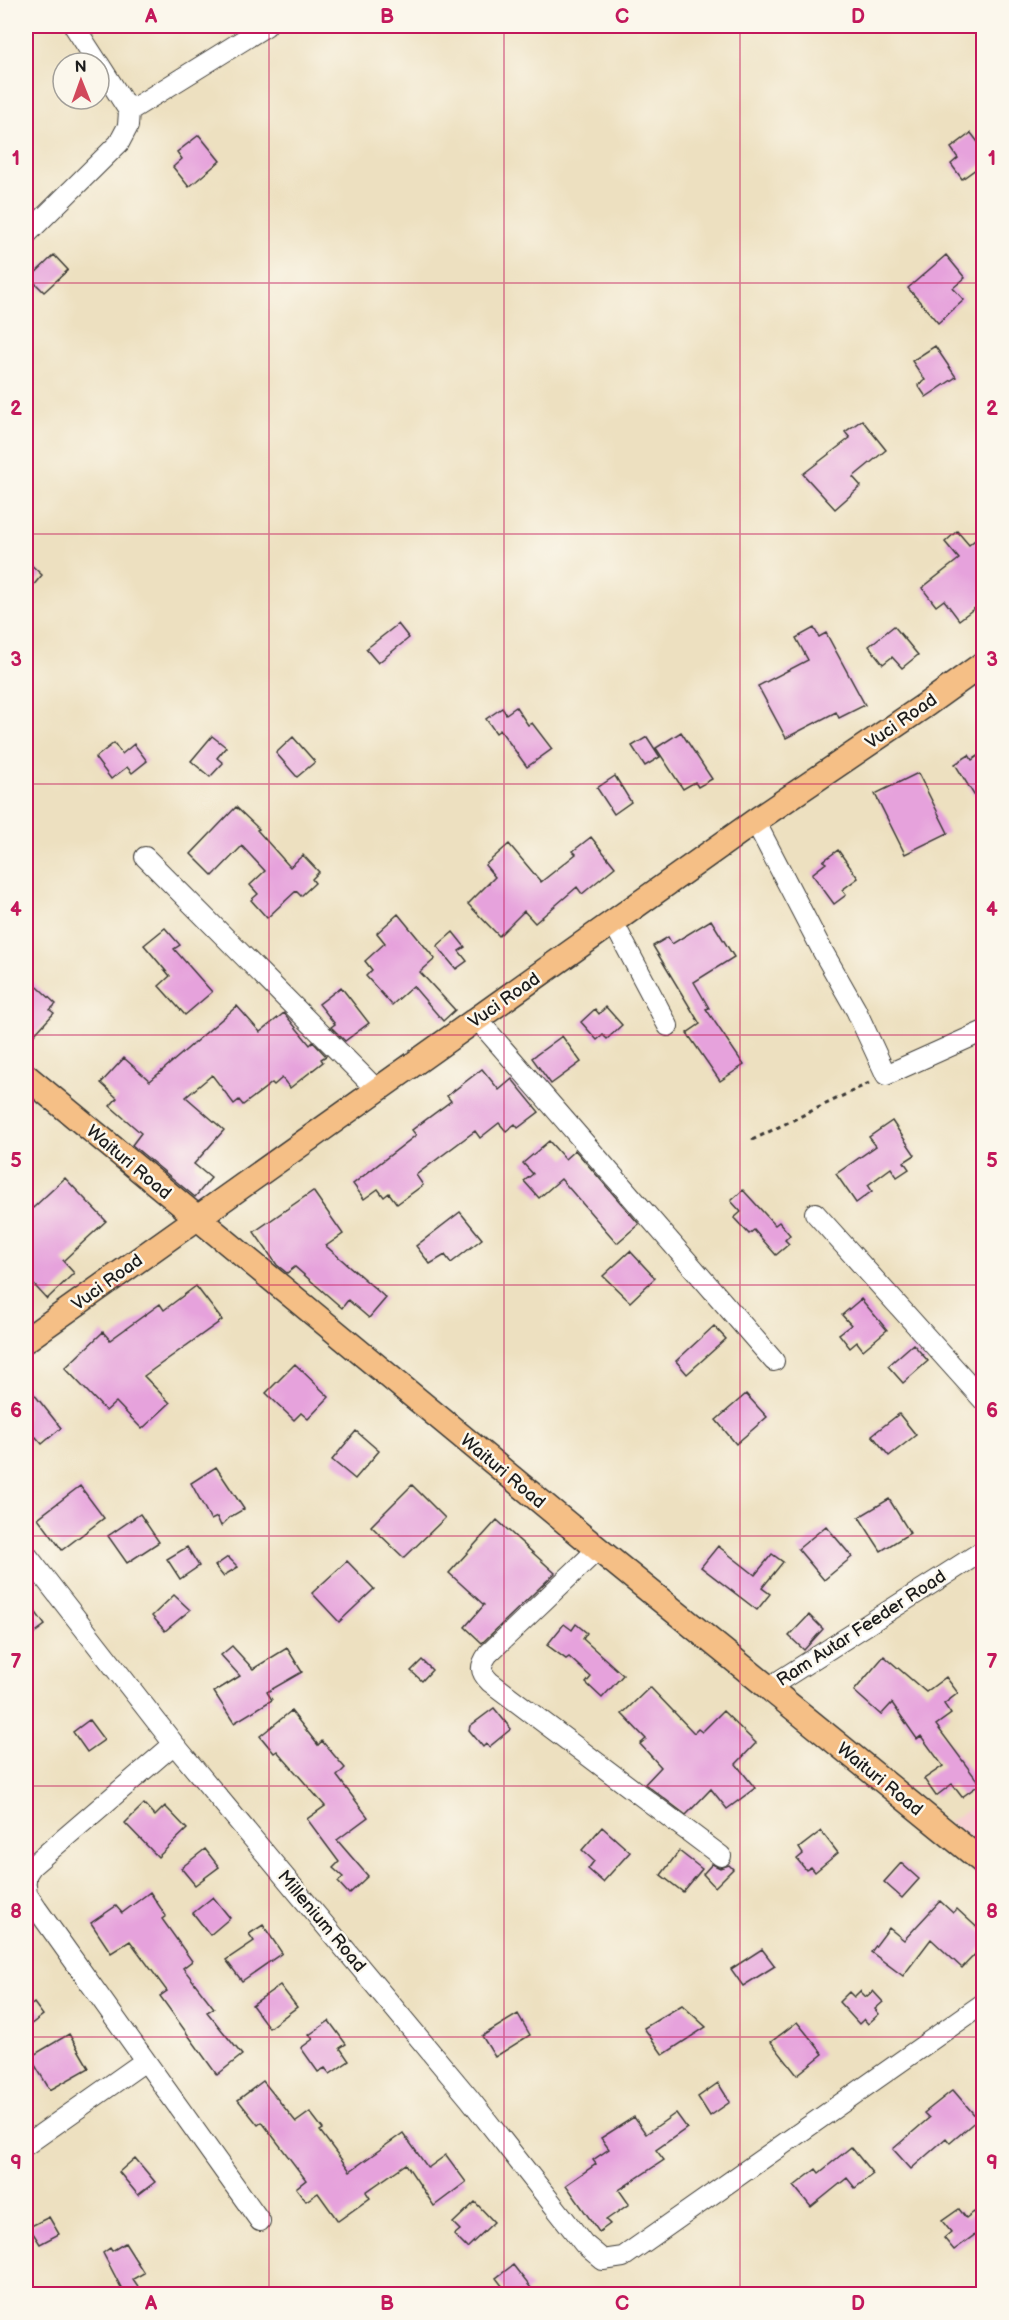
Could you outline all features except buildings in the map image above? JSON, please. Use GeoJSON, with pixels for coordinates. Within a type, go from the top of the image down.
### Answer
{"type":"FeatureCollection","features":[{"type":"Feature","properties":{"kind":"main road","name":"Vuci Road"},"geometry":{"type":"LineString","coordinates":[[26,1340],[754,821],[984,663]]}},
{"type":"Feature","properties":{"kind":"main road","name":"Waituri Road"},"geometry":{"type":"LineString","coordinates":[[26,1076],[598,1549],[984,1863]]}},
{"type":"Feature","properties":{"kind":"street"},"geometry":{"type":"LineString","coordinates":[[74,26],[90,51]]}},
{"type":"Feature","properties":{"kind":"street"},"geometry":{"type":"LineString","coordinates":[[129,111],[266,26]]}},
{"type":"Feature","properties":{"kind":"street"},"geometry":{"type":"LineString","coordinates":[[26,235],[119,143],[128,126],[129,111],[111,83]]}},
{"type":"Feature","properties":{"kind":"street"},"geometry":{"type":"LineString","coordinates":[[754,821],[856,1010],[886,1075],[984,1030]]}},
{"type":"Feature","properties":{"kind":"street"},"geometry":{"type":"LineString","coordinates":[[145,856],[376,1089]]}},
{"type":"Feature","properties":{"kind":"street"},"geometry":{"type":"LineString","coordinates":[[613,922],[668,1026]]}},
{"type":"Feature","properties":{"kind":"street"},"geometry":{"type":"LineString","coordinates":[[477,1019],[774,1361]]}},
{"type":"Feature","properties":{"kind":"street"},"geometry":{"type":"LineString","coordinates":[[815,1213],[984,1401]]}},
{"type":"Feature","properties":{"kind":"street"},"geometry":{"type":"LineString","coordinates":[[598,1549],[488,1654],[481,1664],[482,1674],[722,1856]]}},
{"type":"Feature","properties":{"kind":"street","name":"Ram Autar Feeder Road"},"geometry":{"type":"LineString","coordinates":[[768,1688],[984,1550]]}},
{"type":"Feature","properties":{"kind":"street","name":"Millenium Road"},"geometry":{"type":"LineString","coordinates":[[26,1554],[174,1744],[469,2098],[584,2244],[603,2260],[623,2256],[984,2003]]}},
{"type":"Feature","properties":{"kind":"street"},"geometry":{"type":"LineString","coordinates":[[26,1881],[26,1875],[32,1866],[174,1744]]}},
{"type":"Feature","properties":{"kind":"street"},"geometry":{"type":"LineString","coordinates":[[26,1885],[27,1894],[37,1909],[260,2221]]}},
{"type":"Feature","properties":{"kind":"street"},"geometry":{"type":"LineString","coordinates":[[26,2145],[145,2061]]}},
{"type":"Feature","properties":{"kind":"path"},"geometry":{"type":"LineString","coordinates":[[752,1140],[886,1075]]}},
{"type":"Feature","properties":{"kind":"shaded area"},"geometry":{"type":"Polygon","coordinates":[[[983,1801],[983,1850],[948,1822],[983,1801]]]}}]}
